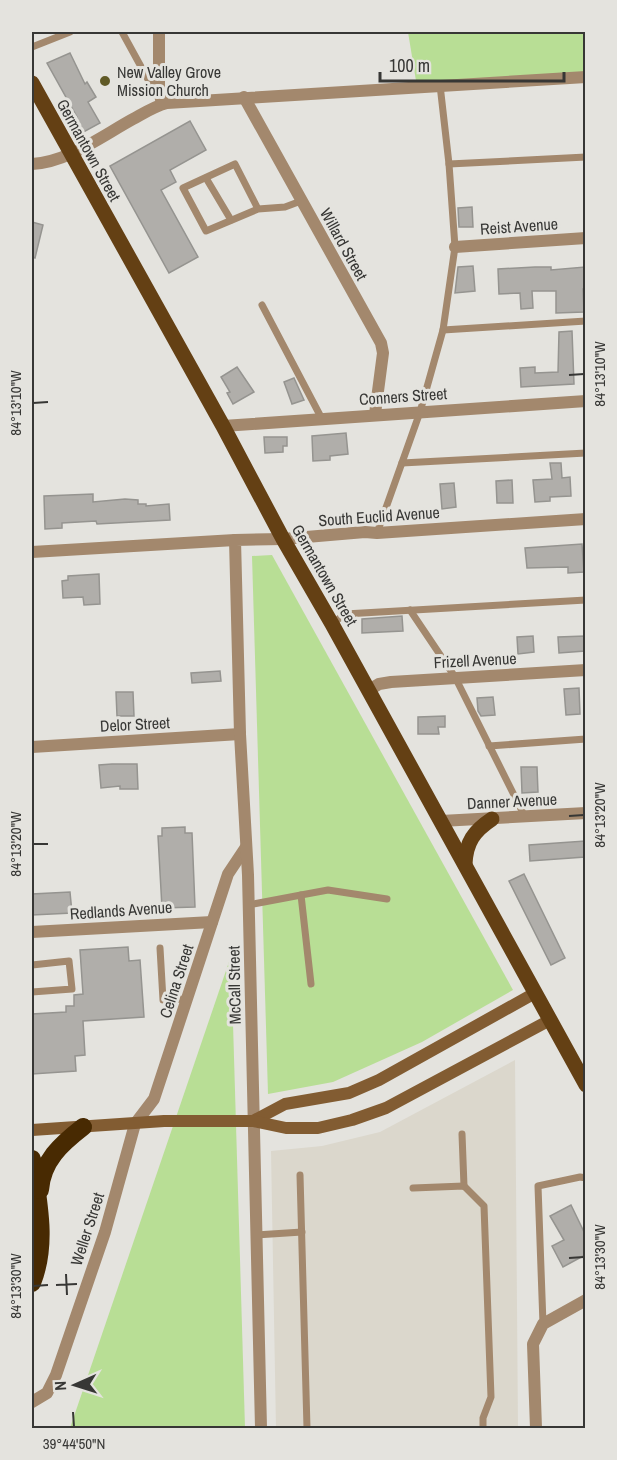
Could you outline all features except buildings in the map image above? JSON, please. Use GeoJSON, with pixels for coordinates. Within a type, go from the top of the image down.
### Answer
{"type":"FeatureCollection","features":[{"type":"Feature","properties":{"kind":"highway"},"geometry":{"type":"LineString","coordinates":[[32,1283],[40,1253],[41,1180],[50,1158],[59,1146],[83,1127]]}},
{"type":"Feature","properties":{"kind":"highway"},"geometry":{"type":"LineString","coordinates":[[32,1159],[39,1207]]}},
{"type":"Feature","properties":{"kind":"main road","name":"Germantown Street"},"geometry":{"type":"LineString","coordinates":[[32,83],[224,426],[283,539],[369,690],[585,1086]]}},
{"type":"Feature","properties":{"kind":"main road"},"geometry":{"type":"LineString","coordinates":[[465,864],[470,840],[481,827],[492,819]]}},
{"type":"Feature","properties":{"kind":"main road"},"geometry":{"type":"LineString","coordinates":[[253,1121],[285,1104],[349,1093],[379,1080],[535,993]]}},
{"type":"Feature","properties":{"kind":"main road"},"geometry":{"type":"LineString","coordinates":[[32,1130],[164,1121],[253,1121],[286,1128],[318,1128],[352,1120],[386,1108],[550,1020]]}},
{"type":"Feature","properties":{"kind":"street"},"geometry":{"type":"LineString","coordinates":[[159,32],[159,90],[162,104]]}},
{"type":"Feature","properties":{"kind":"street"},"geometry":{"type":"LineString","coordinates":[[32,164],[53,161],[70,154],[162,104],[585,77]]}},
{"type":"Feature","properties":{"kind":"street","name":"Willard Street"},"geometry":{"type":"LineString","coordinates":[[244,97],[381,343],[383,352],[375,414]]}},
{"type":"Feature","properties":{"kind":"street","name":"Reist Avenue"},"geometry":{"type":"LineString","coordinates":[[455,247],[585,238]]}},
{"type":"Feature","properties":{"kind":"street","name":"Conners Street"},"geometry":{"type":"LineString","coordinates":[[224,426],[585,401]]}},
{"type":"Feature","properties":{"kind":"street","name":"South Euclid Avenue"},"geometry":{"type":"LineString","coordinates":[[32,552],[283,539],[585,519]]}},
{"type":"Feature","properties":{"kind":"street","name":"McCall Street"},"geometry":{"type":"LineString","coordinates":[[235,540],[240,734],[248,905],[261,1428]]}},
{"type":"Feature","properties":{"kind":"street","name":"Frizell Avenue"},"geometry":{"type":"LineString","coordinates":[[369,690],[380,684],[391,682],[585,670]]}},
{"type":"Feature","properties":{"kind":"street","name":"Delor Street"},"geometry":{"type":"LineString","coordinates":[[32,747],[240,734]]}},
{"type":"Feature","properties":{"kind":"street","name":"Danner Avenue"},"geometry":{"type":"LineString","coordinates":[[441,821],[585,813]]}},
{"type":"Feature","properties":{"kind":"street","name":"Celina Street"},"geometry":{"type":"LineString","coordinates":[[135,1124],[154,1099],[228,874],[246,847]]}},
{"type":"Feature","properties":{"kind":"street","name":"Redlands Avenue"},"geometry":{"type":"LineString","coordinates":[[32,933],[212,922]]}},
{"type":"Feature","properties":{"kind":"street","name":"Weller Street"},"geometry":{"type":"LineString","coordinates":[[32,1402],[47,1393],[56,1375],[105,1232],[135,1124]]}},
{"type":"Feature","properties":{"kind":"street"},"geometry":{"type":"LineString","coordinates":[[536,1428],[533,1344],[543,1324],[585,1300]]}},
{"type":"Feature","properties":{"kind":"lane"},"geometry":{"type":"LineString","coordinates":[[32,47],[70,32]]}},
{"type":"Feature","properties":{"kind":"lane"},"geometry":{"type":"LineString","coordinates":[[122,32],[162,104]]}},
{"type":"Feature","properties":{"kind":"lane"},"geometry":{"type":"LineString","coordinates":[[378,533],[420,412],[443,330],[455,247],[440,85]]}},
{"type":"Feature","properties":{"kind":"lane"},"geometry":{"type":"LineString","coordinates":[[449,164],[585,157]]}},
{"type":"Feature","properties":{"kind":"lane"},"geometry":{"type":"LineString","coordinates":[[258,209],[235,164],[183,188],[206,231],[258,209],[285,207],[301,201]]}},
{"type":"Feature","properties":{"kind":"lane"},"geometry":{"type":"LineString","coordinates":[[206,178],[231,220]]}},
{"type":"Feature","properties":{"kind":"lane"},"geometry":{"type":"LineString","coordinates":[[262,305],[322,419]]}},
{"type":"Feature","properties":{"kind":"lane"},"geometry":{"type":"LineString","coordinates":[[443,330],[585,321]]}},
{"type":"Feature","properties":{"kind":"lane"},"geometry":{"type":"LineString","coordinates":[[402,463],[585,453]]}},
{"type":"Feature","properties":{"kind":"lane"},"geometry":{"type":"LineString","coordinates":[[332,624],[345,614],[585,600]]}},
{"type":"Feature","properties":{"kind":"lane"},"geometry":{"type":"LineString","coordinates":[[410,610],[455,677],[525,817]]}},
{"type":"Feature","properties":{"kind":"lane"},"geometry":{"type":"LineString","coordinates":[[489,746],[585,739]]}},
{"type":"Feature","properties":{"kind":"lane"},"geometry":{"type":"LineString","coordinates":[[248,905],[328,890],[387,899]]}},
{"type":"Feature","properties":{"kind":"lane"},"geometry":{"type":"LineString","coordinates":[[301,895],[311,984]]}},
{"type":"Feature","properties":{"kind":"lane"},"geometry":{"type":"LineString","coordinates":[[160,948],[163,1000],[187,999]]}},
{"type":"Feature","properties":{"kind":"lane"},"geometry":{"type":"LineString","coordinates":[[32,965],[69,961],[72,989],[32,992]]}},
{"type":"Feature","properties":{"kind":"lane"},"geometry":{"type":"LineString","coordinates":[[462,1134],[464,1186],[484,1206],[491,1397],[483,1418],[483,1428]]}},
{"type":"Feature","properties":{"kind":"lane"},"geometry":{"type":"LineString","coordinates":[[300,1175],[307,1428]]}},
{"type":"Feature","properties":{"kind":"lane"},"geometry":{"type":"LineString","coordinates":[[543,1324],[538,1186],[580,1177],[585,1178]]}},
{"type":"Feature","properties":{"kind":"lane"},"geometry":{"type":"LineString","coordinates":[[413,1188],[464,1186]]}},
{"type":"Feature","properties":{"kind":"lane"},"geometry":{"type":"LineString","coordinates":[[256,1234],[302,1232]]}},
{"type":"Feature","properties":{"kind":"shaded area"},"geometry":{"type":"Polygon","coordinates":[[[515,1060],[518,1428],[276,1428],[271,1151],[322,1146],[380,1132],[515,1060]]]}},
{"type":"Feature","properties":{"kind":"green space"},"geometry":{"type":"Polygon","coordinates":[[[408,32],[585,32],[585,77],[417,87],[408,32]]]}},
{"type":"Feature","properties":{"kind":"green space"},"geometry":{"type":"Polygon","coordinates":[[[272,555],[513,990],[422,1042],[333,1082],[268,1094],[252,556],[272,555]]]}},
{"type":"Feature","properties":{"kind":"green space"},"geometry":{"type":"Polygon","coordinates":[[[231,956],[245,1428],[70,1428],[231,956]]]}},
{"type":"Feature","properties":{"kind":"place","name":"New Valley Grove Mission Church"},"geometry":{"type":"Point","coordinates":[105,81]}}]}
